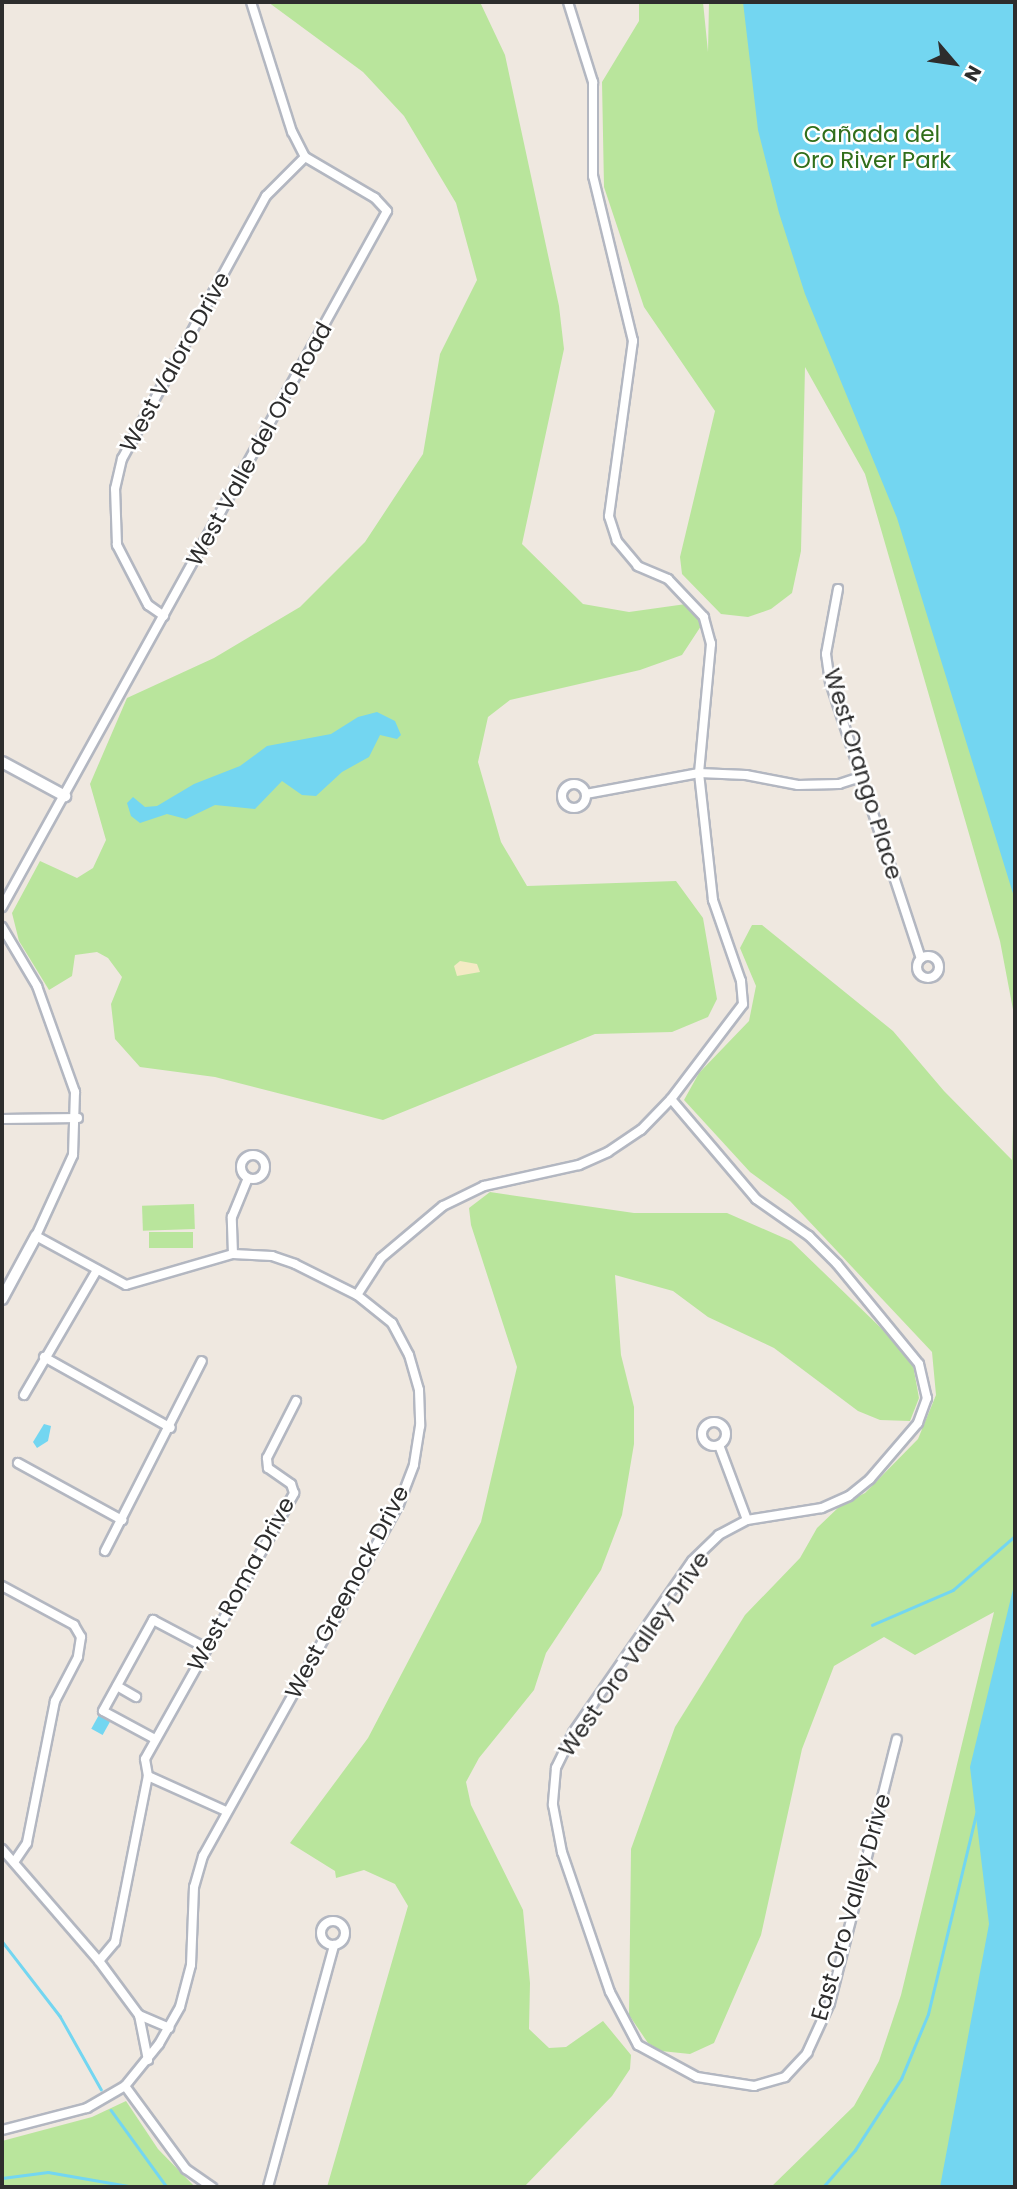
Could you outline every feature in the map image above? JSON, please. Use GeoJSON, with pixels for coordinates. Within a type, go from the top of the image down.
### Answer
{"type":"FeatureCollection","features":[{"type":"Feature","properties":{"kind":"street"},"geometry":{"type":"LineString","coordinates":[[251,2],[292,132],[305,157]]}},
{"type":"Feature","properties":{"kind":"street"},"geometry":{"type":"LineString","coordinates":[[357,1296],[381,1258],[443,1206],[484,1186],[579,1165],[608,1153],[640,1130],[671,1099],[743,1004],[741,981],[713,900],[699,773],[711,644],[704,617],[668,579],[638,566],[617,541],[609,516],[633,341],[593,176],[593,82],[568,2]]}},
{"type":"Feature","properties":{"kind":"street","name":"West Valle del Oro Road"},"geometry":{"type":"LineString","coordinates":[[2,907],[387,211],[375,198],[305,157]]}},
{"type":"Feature","properties":{"kind":"street","name":"West Valoro Drive"},"geometry":{"type":"LineString","coordinates":[[164,615],[148,605],[117,545],[114,489],[122,458],[265,196],[305,157]]}},
{"type":"Feature","properties":{"kind":"street","name":"West Orango Place"},"geometry":{"type":"LineString","coordinates":[[838,589],[827,669],[921,958]]}},
{"type":"Feature","properties":{"kind":"street"},"geometry":{"type":"LineString","coordinates":[[2,762],[65,796]]}},
{"type":"Feature","properties":{"kind":"street"},"geometry":{"type":"LineString","coordinates":[[586,794],[699,773],[746,775],[798,785],[839,784],[861,777]]}},
{"type":"Feature","properties":{"kind":"street"},"geometry":{"type":"LineString","coordinates":[[2,927],[37,986],[75,1092],[78,1118],[73,1155],[36,1236],[2,1299]]}},
{"type":"Feature","properties":{"kind":"street","name":"West Oro Valley Drive"},"geometry":{"type":"LineString","coordinates":[[556,1768],[573,1733],[692,1561],[719,1535],[747,1520],[822,1508],[849,1496],[870,1479],[918,1423],[927,1398],[919,1364],[837,1264],[808,1236],[756,1199],[671,1099]]}},
{"type":"Feature","properties":{"kind":"street"},"geometry":{"type":"LineString","coordinates":[[2,1120],[78,1118]]}},
{"type":"Feature","properties":{"kind":"street"},"geometry":{"type":"LineString","coordinates":[[233,1254],[232,1217],[248,1178]]}},
{"type":"Feature","properties":{"kind":"street","name":"West Greenock Drive"},"geometry":{"type":"LineString","coordinates":[[2,2130],[87,2108],[125,2086],[148,2060],[169,2028],[180,2007],[191,1965],[194,1887],[203,1856],[398,1504],[414,1465],[419,1390],[409,1355],[392,1323],[357,1296],[295,1264],[272,1256],[233,1254],[126,1285],[36,1236]]}},
{"type":"Feature","properties":{"kind":"street"},"geometry":{"type":"LineString","coordinates":[[24,1395],[97,1270]]}},
{"type":"Feature","properties":{"kind":"street"},"geometry":{"type":"LineString","coordinates":[[44,1357],[171,1428]]}},
{"type":"Feature","properties":{"kind":"street"},"geometry":{"type":"LineString","coordinates":[[105,1551],[171,1428],[202,1362]]}},
{"type":"Feature","properties":{"kind":"street","name":"West Roma Drive"},"geometry":{"type":"LineString","coordinates":[[99,1961],[115,1942],[148,1776],[145,1759],[294,1493],[291,1484],[268,1468],[267,1458],[296,1401]]}},
{"type":"Feature","properties":{"kind":"street"},"geometry":{"type":"LineString","coordinates":[[719,1445],[747,1520]]}},
{"type":"Feature","properties":{"kind":"street"},"geometry":{"type":"LineString","coordinates":[[18,1463],[122,1520]]}},
{"type":"Feature","properties":{"kind":"street"},"geometry":{"type":"LineString","coordinates":[[2,1588],[74,1625],[81,1637],[78,1657],[55,1701],[27,1843],[14,1862]]}},
{"type":"Feature","properties":{"kind":"street"},"geometry":{"type":"LineString","coordinates":[[155,1739],[103,1711],[153,1620],[206,1648]]}},
{"type":"Feature","properties":{"kind":"street"},"geometry":{"type":"LineString","coordinates":[[117,1686],[136,1697]]}},
{"type":"Feature","properties":{"kind":"street","name":"East Oro Valley Drive"},"geometry":{"type":"LineString","coordinates":[[556,1768],[553,1805],[562,1852],[610,1992],[638,2045],[697,2077],[754,2086],[785,2077],[801,2059],[830,2003],[897,1740]]}},
{"type":"Feature","properties":{"kind":"street"},"geometry":{"type":"LineString","coordinates":[[148,1776],[226,1811]]}},
{"type":"Feature","properties":{"kind":"street"},"geometry":{"type":"LineString","coordinates":[[2,1849],[99,1961],[139,2015],[148,2060]]}},
{"type":"Feature","properties":{"kind":"street"},"geometry":{"type":"LineString","coordinates":[[268,2187],[334,1945]]}},
{"type":"Feature","properties":{"kind":"street"},"geometry":{"type":"LineString","coordinates":[[139,2015],[169,2028]]}},
{"type":"Feature","properties":{"kind":"street"},"geometry":{"type":"LineString","coordinates":[[125,2086],[187,2169],[212,2187]]}},
{"type":"Feature","properties":{"kind":"green space"},"geometry":{"type":"Polygon","coordinates":[[[268,2],[480,2],[505,55],[559,306],[564,349],[522,544],[583,604],[629,612],[686,604],[700,618],[701,626],[682,655],[640,670],[510,700],[488,717],[478,762],[501,842],[527,886],[676,881],[703,918],[717,999],[708,1017],[672,1032],[595,1034],[383,1120],[215,1077],[140,1067],[115,1039],[111,1004],[122,977],[108,958],[97,952],[75,955],[72,976],[49,990],[19,941],[12,913],[40,861],[77,878],[93,868],[106,840],[90,784],[127,698],[214,658],[300,607],[365,542],[423,454],[440,354],[477,280],[456,203],[404,116],[363,72],[268,2]]]}},
{"type":"Feature","properties":{"kind":"green space","name":"Cañada del Oro River Park"},"geometry":{"type":"Polygon","coordinates":[[[639,2],[703,2],[708,52],[709,2],[1015,2],[1015,1020],[1000,941],[865,474],[805,367],[801,551],[792,593],[771,609],[748,617],[721,614],[682,574],[680,557],[715,411],[644,307],[604,187],[602,82],[639,21],[639,2]]]}},
{"type":"Feature","properties":{"kind":"green space"},"geometry":{"type":"Polygon","coordinates":[[[752,925],[762,925],[893,1031],[944,1091],[1012,1160],[1015,1057],[1015,2187],[771,2187],[854,2106],[879,2061],[901,1995],[994,1612],[915,1655],[884,1637],[834,1666],[802,1749],[761,1935],[714,2043],[690,2054],[661,2051],[648,2043],[629,2015],[631,1849],[675,1727],[745,1615],[800,1558],[817,1528],[841,1505],[865,1493],[918,1439],[936,1395],[932,1352],[790,1201],[750,1172],[684,1100],[699,1073],[749,1021],[756,986],[740,948],[752,925]]]}},
{"type":"Feature","properties":{"kind":"green space"},"geometry":{"type":"Polygon","coordinates":[[[490,1192],[634,1213],[727,1213],[791,1241],[881,1328],[913,1365],[919,1398],[910,1421],[880,1420],[858,1411],[774,1348],[708,1317],[673,1291],[615,1275],[621,1355],[634,1407],[634,1444],[622,1515],[601,1570],[546,1653],[534,1690],[479,1758],[466,1782],[471,1805],[523,1910],[530,1983],[529,2029],[549,2048],[566,2047],[603,2021],[631,2055],[630,2069],[612,2096],[524,2187],[327,2187],[408,1906],[395,1884],[364,1870],[336,1878],[335,1871],[290,1843],[368,1738],[481,1522],[517,1367],[471,1225],[469,1208],[490,1192]]]}},
{"type":"Feature","properties":{"kind":"green space"},"geometry":{"type":"Polygon","coordinates":[[[194,1204],[195,1229],[143,1231],[142,1206],[194,1204]]]}},
{"type":"Feature","properties":{"kind":"green space"},"geometry":{"type":"Polygon","coordinates":[[[149,1232],[193,1232],[193,1248],[149,1248],[149,1232]]]}},
{"type":"Feature","properties":{"kind":"green space"},"geometry":{"type":"Polygon","coordinates":[[[126,2101],[158,2149],[195,2187],[2,2187],[2,2141],[92,2117],[126,2101]]]}},
{"type":"Feature","properties":{"kind":"sand"},"geometry":{"type":"Polygon","coordinates":[[[460,961],[477,964],[480,972],[457,976],[454,966],[460,961]]]}},
{"type":"Feature","properties":{"kind":"water","name":"Cañada del Oro River Park"},"geometry":{"type":"Polygon","coordinates":[[[743,2],[1015,2],[1015,900],[897,518],[805,294],[779,213],[758,130],[743,2]]]}},
{"type":"Feature","properties":{"kind":"water"},"geometry":{"type":"Polygon","coordinates":[[[377,712],[395,721],[401,735],[397,739],[380,735],[369,757],[342,772],[316,796],[302,795],[282,781],[255,809],[215,805],[186,819],[167,814],[140,823],[131,816],[127,803],[133,797],[145,807],[157,806],[194,784],[240,766],[267,746],[331,734],[358,717],[377,712]]]}},
{"type":"Feature","properties":{"kind":"water"},"geometry":{"type":"Polygon","coordinates":[[[44,1424],[51,1426],[48,1441],[37,1448],[33,1442],[44,1424]]]}},
{"type":"Feature","properties":{"kind":"water"},"geometry":{"type":"Polygon","coordinates":[[[1015,1581],[1015,2187],[940,2187],[989,1924],[970,1767],[1015,1581]]]}},
{"type":"Feature","properties":{"kind":"water"},"geometry":{"type":"Polygon","coordinates":[[[100,1713],[111,1719],[103,1735],[91,1729],[100,1713]]]}},
{"type":"Feature","properties":{"kind":"waterway"},"geometry":{"type":"LineString","coordinates":[[872,1625],[953,1590],[1015,1536]]}},
{"type":"Feature","properties":{"kind":"waterway"},"geometry":{"type":"LineString","coordinates":[[823,2187],[855,2150],[901,2079],[928,2014],[976,1814]]}},
{"type":"Feature","properties":{"kind":"waterway"},"geometry":{"type":"LineString","coordinates":[[2,1941],[60,2016],[101,2089]]}},
{"type":"Feature","properties":{"kind":"waterway"},"geometry":{"type":"LineString","coordinates":[[111,2110],[167,2187]]}},
{"type":"Feature","properties":{"kind":"waterway"},"geometry":{"type":"LineString","coordinates":[[2,2178],[48,2172],[134,2187]]}}]}
